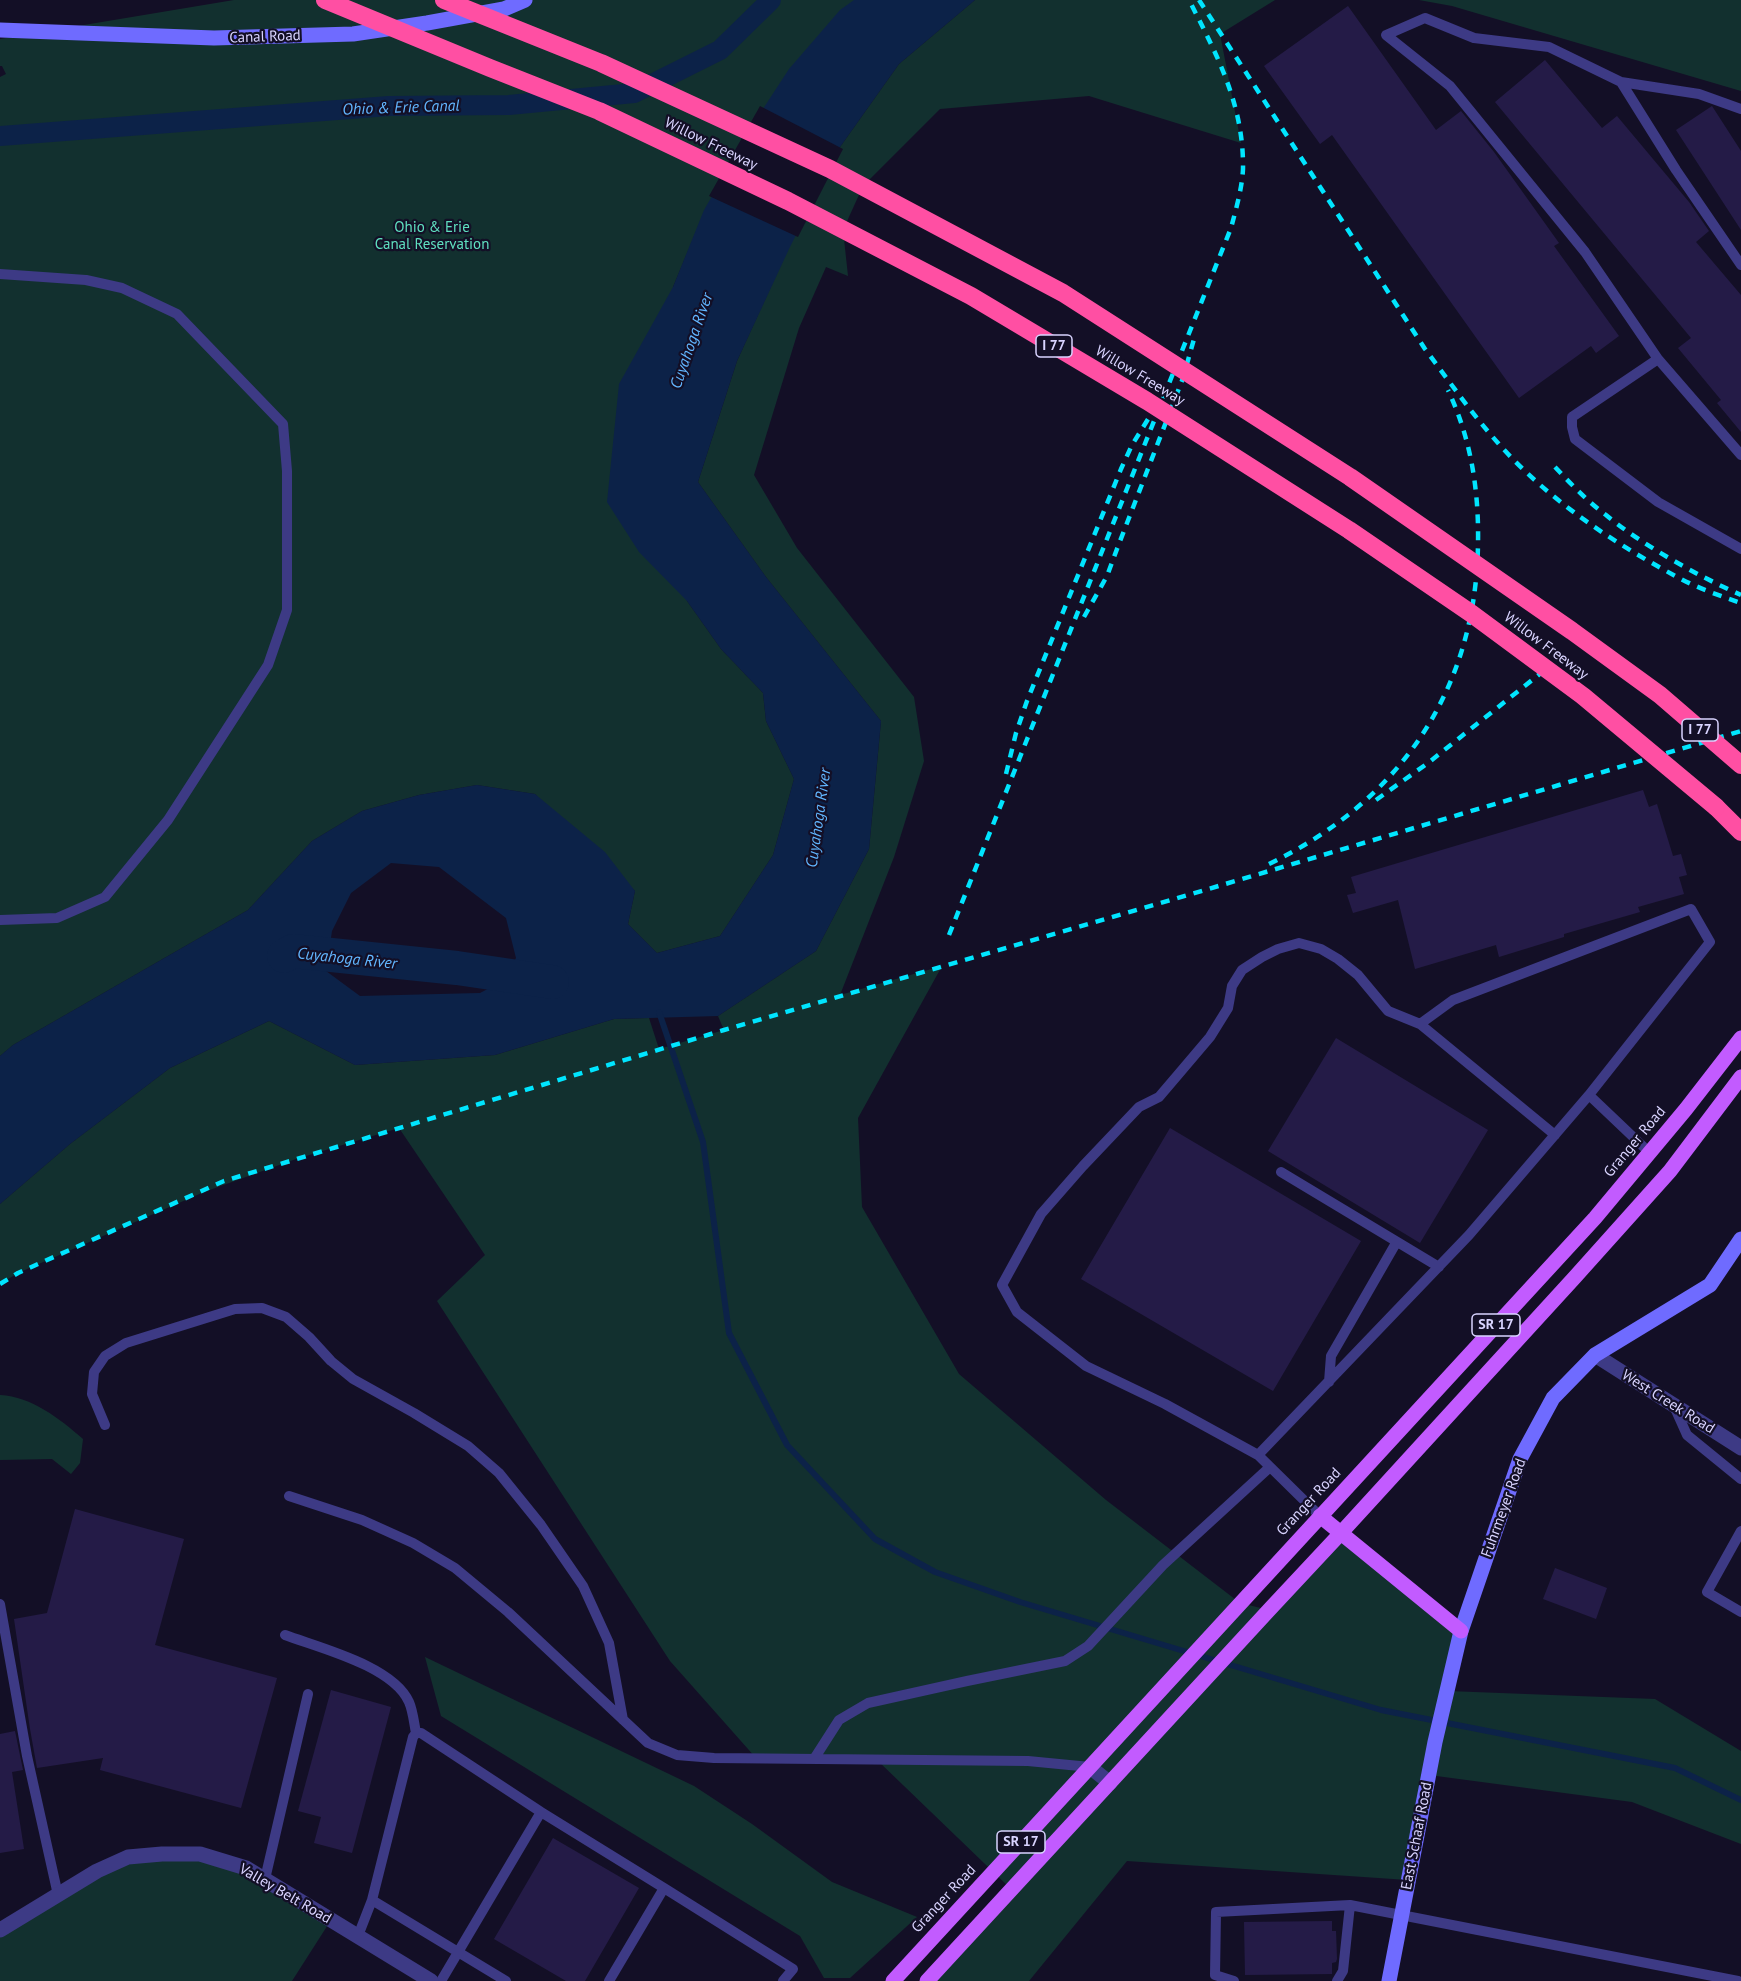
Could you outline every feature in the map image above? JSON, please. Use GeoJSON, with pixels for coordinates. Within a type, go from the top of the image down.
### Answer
{"type":"FeatureCollection","features":[{"type":"Feature","properties":{"kind":"highway","name":"Willow Freeway"},"geometry":{"type":"LineString","coordinates":[[325,0],[599,111],[788,201],[971,296],[1147,400],[1349,530],[1472,614],[1583,696],[1716,807],[1741,831]]}},
{"type":"Feature","properties":{"kind":"highway","name":"Willow Freeway"},"geometry":{"type":"LineString","coordinates":[[444,0],[601,63],[830,169],[1063,293],[1350,477],[1660,695],[1741,765]]}},
{"type":"Feature","properties":{"kind":"highway"},"geometry":{"type":"LineString","coordinates":[[1660,695],[1741,759]]}},
{"type":"Feature","properties":{"kind":"main road","name":"Granger Road"},"geometry":{"type":"LineString","coordinates":[[893,1981],[1595,1218],[1741,1038]]}},
{"type":"Feature","properties":{"kind":"main road","name":"SR 17"},"geometry":{"type":"LineString","coordinates":[[927,1981],[1340,1534],[1670,1171],[1741,1077]]}},
{"type":"Feature","properties":{"kind":"main road"},"geometry":{"type":"LineString","coordinates":[[1650,1153],[1670,1171]]}},
{"type":"Feature","properties":{"kind":"main road"},"geometry":{"type":"LineString","coordinates":[[1320,1516],[1461,1631]]}},
{"type":"Feature","properties":{"kind":"street","name":"Canal Road"},"geometry":{"type":"LineString","coordinates":[[0,30],[214,38],[353,34],[504,9],[525,0]]}},
{"type":"Feature","properties":{"kind":"street","name":"Fuhrmeyer Road"},"geometry":{"type":"LineString","coordinates":[[1448,1691],[1461,1631],[1520,1459],[1553,1398],[1595,1355],[1710,1285],[1741,1239]]}},
{"type":"Feature","properties":{"kind":"street","name":"West Creek Road"},"geometry":{"type":"LineString","coordinates":[[1595,1355],[1741,1449]]}},
{"type":"Feature","properties":{"kind":"street","name":"East Schaaf Road"},"geometry":{"type":"LineString","coordinates":[[1389,1981],[1435,1742],[1448,1691]]}},
{"type":"Feature","properties":{"kind":"street"},"geometry":{"type":"LineString","coordinates":[[1090,1767],[1110,1783]]}},
{"type":"Feature","properties":{"kind":"street","name":"Valley Belt Road"},"geometry":{"type":"LineString","coordinates":[[0,1930],[97,1871],[128,1857],[200,1854],[246,1868],[432,1981]]}},
{"type":"Feature","properties":{"kind":"lane"},"geometry":{"type":"LineString","coordinates":[[1741,109],[1699,94],[1621,82],[1549,47],[1474,39],[1425,18],[1386,36],[1450,86],[1585,252],[1658,359],[1741,455]]}},
{"type":"Feature","properties":{"kind":"lane"},"geometry":{"type":"LineString","coordinates":[[1621,82],[1676,170],[1741,266]]}},
{"type":"Feature","properties":{"kind":"lane"},"geometry":{"type":"LineString","coordinates":[[0,274],[86,280],[122,288],[177,314],[283,424],[288,471],[287,610],[268,665],[168,820],[105,897],[57,918],[0,920]]}},
{"type":"Feature","properties":{"kind":"lane"},"geometry":{"type":"LineString","coordinates":[[1658,359],[1572,417],[1575,439],[1658,502],[1741,549]]}},
{"type":"Feature","properties":{"kind":"lane"},"geometry":{"type":"LineString","coordinates":[[1258,1455],[1469,1235],[1589,1095],[1710,942],[1691,909],[1453,1000],[1420,1024]]}},
{"type":"Feature","properties":{"kind":"lane"},"geometry":{"type":"LineString","coordinates":[[1320,1516],[1258,1455],[1165,1404],[1086,1366],[1017,1312],[1002,1285],[1041,1214],[1139,1107],[1159,1097],[1210,1037],[1228,1008],[1232,986],[1242,970],[1278,949],[1299,943],[1321,949],[1338,959],[1358,975],[1388,1011],[1420,1024],[1555,1135]]}},
{"type":"Feature","properties":{"kind":"lane"},"geometry":{"type":"LineString","coordinates":[[1589,1095],[1650,1153]]}},
{"type":"Feature","properties":{"kind":"lane"},"geometry":{"type":"LineString","coordinates":[[1281,1172],[1439,1268]]}},
{"type":"Feature","properties":{"kind":"lane"},"geometry":{"type":"LineString","coordinates":[[1329,1382],[1331,1356],[1396,1243]]}},
{"type":"Feature","properties":{"kind":"lane"},"geometry":{"type":"LineString","coordinates":[[105,1425],[92,1394],[94,1372],[105,1356],[126,1343],[235,1309],[262,1308],[286,1317],[353,1379],[468,1446],[499,1473],[541,1525],[583,1586],[609,1643],[623,1720]]}},
{"type":"Feature","properties":{"kind":"lane"},"geometry":{"type":"LineString","coordinates":[[1674,1406],[1687,1435],[1741,1479]]}},
{"type":"Feature","properties":{"kind":"lane"},"geometry":{"type":"LineString","coordinates":[[814,1758],[838,1720],[868,1703],[1065,1661],[1088,1646],[1163,1564],[1270,1467]]}},
{"type":"Feature","properties":{"kind":"lane"},"geometry":{"type":"LineString","coordinates":[[289,1496],[362,1520],[413,1543],[455,1568],[508,1612],[648,1743],[677,1755],[714,1758],[1028,1761],[1090,1767]]}},
{"type":"Feature","properties":{"kind":"lane"},"geometry":{"type":"LineString","coordinates":[[1741,1531],[1707,1592],[1741,1612]]}},
{"type":"Feature","properties":{"kind":"lane"},"geometry":{"type":"LineString","coordinates":[[0,1604],[27,1756],[58,1895]]}},
{"type":"Feature","properties":{"kind":"lane"},"geometry":{"type":"LineString","coordinates":[[285,1635],[361,1663],[388,1677],[401,1688],[409,1702],[416,1733],[413,1737],[372,1900],[358,1936]]}},
{"type":"Feature","properties":{"kind":"lane"},"geometry":{"type":"LineString","coordinates":[[265,1879],[308,1694]]}},
{"type":"Feature","properties":{"kind":"lane"},"geometry":{"type":"LineString","coordinates":[[416,1733],[421,1733],[541,1812],[793,1969],[783,1981]]}},
{"type":"Feature","properties":{"kind":"lane"},"geometry":{"type":"LineString","coordinates":[[441,1981],[541,1812]]}},
{"type":"Feature","properties":{"kind":"lane"},"geometry":{"type":"LineString","coordinates":[[609,1981],[664,1888]]}},
{"type":"Feature","properties":{"kind":"lane"},"geometry":{"type":"LineString","coordinates":[[372,1900],[506,1981]]}},
{"type":"Feature","properties":{"kind":"lane"},"geometry":{"type":"LineString","coordinates":[[1337,1981],[1343,1971],[1350,1905]]}},
{"type":"Feature","properties":{"kind":"lane"},"geometry":{"type":"LineString","coordinates":[[1234,1981],[1215,1975],[1216,1912],[1350,1905],[1738,1981]]}},
{"type":"Feature","properties":{"kind":"green space","name":"Ohio & Erie Canal Reservation"},"geometry":{"type":"Polygon","coordinates":[[[234,0],[859,0],[840,147],[899,64],[975,0],[1275,0],[1220,34],[1241,143],[1089,96],[940,109],[863,186],[843,230],[848,276],[826,267],[799,328],[754,475],[797,548],[914,697],[924,761],[894,857],[840,995],[942,966],[858,1118],[862,1207],[959,1374],[1106,1500],[1240,1603],[1269,1610],[1340,1534],[1461,1631],[1448,1691],[1655,1699],[1741,1751],[1741,1844],[1632,1802],[1429,1775],[1408,1880],[1127,1861],[1029,1981],[927,1981],[1011,1889],[876,1759],[756,1758],[670,1661],[437,1301],[485,1255],[399,1128],[296,1159],[204,1192],[18,1273],[0,1284],[0,1204],[70,1144],[170,1068],[269,1021],[355,1065],[495,1055],[614,1019],[649,1018],[659,1049],[724,1030],[718,1016],[816,951],[869,849],[881,721],[766,577],[698,482],[737,361],[788,249],[705,210],[673,287],[687,601],[721,649],[763,693],[766,721],[794,779],[773,855],[720,936],[657,953],[628,924],[635,891],[535,794],[477,785],[419,795],[362,811],[312,841],[248,910],[13,1045],[0,1056],[0,77],[6,74],[0,66],[0,39],[234,0]]]}},
{"type":"Feature","properties":{"kind":"green space"},"geometry":{"type":"Polygon","coordinates":[[[1419,0],[1741,0],[1741,91],[1452,6],[1419,0]]]}},
{"type":"Feature","properties":{"kind":"green space"},"geometry":{"type":"Polygon","coordinates":[[[0,1395],[34,1404],[55,1416],[83,1439],[80,1463],[71,1474],[52,1459],[0,1460],[0,1395]]]}},
{"type":"Feature","properties":{"kind":"green space"},"geometry":{"type":"Polygon","coordinates":[[[425,1657],[694,1786],[752,1824],[832,1882],[917,1917],[850,1978],[824,1978],[800,1936],[441,1716],[425,1657]]]}},
{"type":"Feature","properties":{"kind":"green space"},"geometry":{"type":"Polygon","coordinates":[[[162,1854],[246,1868],[331,1920],[292,1981],[0,1981],[0,1930],[97,1871],[162,1854]]]}},
{"type":"Feature","properties":{"kind":"water"},"geometry":{"type":"Polygon","coordinates":[[[854,0],[975,0],[899,64],[840,147],[737,361],[698,482],[766,577],[881,721],[869,849],[816,951],[718,1016],[614,1019],[495,1055],[355,1065],[269,1021],[170,1068],[70,1144],[0,1204],[0,1056],[13,1045],[248,910],[312,841],[362,811],[419,795],[477,785],[535,794],[605,852],[635,891],[628,924],[657,953],[720,936],[773,855],[794,779],[766,721],[763,693],[721,649],[687,601],[639,552],[607,502],[619,384],[673,287],[704,210],[759,115],[789,69],[840,10],[854,0]],[[391,863],[351,893],[332,931],[326,971],[360,996],[480,993],[503,981],[516,958],[506,918],[439,867],[391,863]]]}},
{"type":"Feature","properties":{"kind":"pier"},"geometry":{"type":"Polygon","coordinates":[[[760,106],[843,149],[798,237],[709,196],[760,106]]]}},
{"type":"Feature","properties":{"kind":"building"},"geometry":{"type":"Polygon","coordinates":[[[1348,6],[1436,130],[1461,111],[1494,152],[1559,243],[1554,246],[1619,336],[1596,353],[1591,346],[1519,398],[1332,135],[1320,144],[1264,66],[1348,6]]]}},
{"type":"Feature","properties":{"kind":"building"},"geometry":{"type":"Polygon","coordinates":[[[1545,60],[1602,128],[1617,116],[1689,202],[1709,231],[1696,242],[1741,295],[1741,432],[1717,403],[1721,400],[1678,348],[1691,338],[1495,102],[1545,60]]]}},
{"type":"Feature","properties":{"kind":"building"},"geometry":{"type":"Polygon","coordinates":[[[1712,106],[1741,151],[1741,230],[1676,130],[1712,106]]]}},
{"type":"Feature","properties":{"kind":"building"},"geometry":{"type":"Polygon","coordinates":[[[1643,790],[1649,807],[1657,804],[1673,856],[1681,854],[1687,875],[1679,877],[1684,894],[1638,907],[1640,912],[1564,934],[1564,937],[1499,957],[1496,945],[1415,969],[1398,900],[1353,913],[1347,895],[1356,893],[1351,877],[1643,790]]]}},
{"type":"Feature","properties":{"kind":"building"},"geometry":{"type":"Polygon","coordinates":[[[1336,1038],[1488,1130],[1420,1243],[1268,1151],[1336,1038]]]}},
{"type":"Feature","properties":{"kind":"building"},"geometry":{"type":"Polygon","coordinates":[[[1170,1128],[1361,1241],[1273,1391],[1081,1279],[1170,1128]]]}},
{"type":"Feature","properties":{"kind":"building"},"geometry":{"type":"Polygon","coordinates":[[[75,1509],[184,1539],[155,1645],[277,1678],[241,1808],[100,1770],[103,1758],[37,1768],[14,1619],[47,1613],[75,1509]]]}},
{"type":"Feature","properties":{"kind":"building"},"geometry":{"type":"Polygon","coordinates":[[[1555,1568],[1607,1588],[1596,1619],[1543,1599],[1555,1568]]]}},
{"type":"Feature","properties":{"kind":"building"},"geometry":{"type":"Polygon","coordinates":[[[331,1690],[391,1707],[352,1853],[314,1843],[321,1817],[298,1811],[331,1690]]]}},
{"type":"Feature","properties":{"kind":"building"},"geometry":{"type":"Polygon","coordinates":[[[15,1731],[23,1770],[12,1772],[24,1849],[0,1853],[0,1734],[15,1731]]]}},
{"type":"Feature","properties":{"kind":"building"},"geometry":{"type":"Polygon","coordinates":[[[553,1838],[639,1888],[585,1981],[566,1981],[494,1939],[553,1838]]]}},
{"type":"Feature","properties":{"kind":"building"},"geometry":{"type":"Polygon","coordinates":[[[1332,1921],[1332,1931],[1336,1931],[1337,1959],[1332,1963],[1332,1974],[1245,1975],[1244,1922],[1332,1921]]]}},
{"type":"Feature","properties":{"kind":"waterway","name":"Ohio & Erie Canal"},"geometry":{"type":"LineString","coordinates":[[0,136],[389,106],[509,105],[634,93],[720,50],[771,0]]}},
{"type":"Feature","properties":{"kind":"waterway","name":"Cuyahoga River"},"geometry":{"type":"LineString","coordinates":[[284,956],[293,951],[457,968],[552,982]]}},
{"type":"Feature","properties":{"kind":"waterway"},"geometry":{"type":"LineString","coordinates":[[659,1012],[703,1142],[729,1333],[787,1445],[875,1539],[935,1572],[1020,1602],[1381,1710],[1675,1768],[1741,1800]]}},
{"type":"Feature","properties":{"kind":"railway"},"geometry":{"type":"LineString","coordinates":[[949,935],[1231,228],[1237,206],[1243,169],[1239,123],[1219,61],[1189,0]]}},
{"type":"Feature","properties":{"kind":"railway"},"geometry":{"type":"LineString","coordinates":[[1199,0],[1425,349],[1498,443],[1560,502],[1607,536],[1681,579],[1741,603]]}},
{"type":"Feature","properties":{"kind":"railway"},"geometry":{"type":"LineString","coordinates":[[1084,617],[1107,576],[1183,378],[1194,339]]}},
{"type":"Feature","properties":{"kind":"railway"},"geometry":{"type":"LineString","coordinates":[[1269,864],[1316,838],[1357,808],[1392,774],[1422,735],[1446,693],[1463,647],[1474,597],[1478,544],[1477,504],[1472,465],[1463,427],[1448,390]]}},
{"type":"Feature","properties":{"kind":"railway"},"geometry":{"type":"LineString","coordinates":[[1006,774],[1027,701],[1121,469],[1132,445],[1150,416]]}},
{"type":"Feature","properties":{"kind":"railway"},"geometry":{"type":"LineString","coordinates":[[1555,467],[1592,504],[1620,526],[1689,569],[1741,595]]}},
{"type":"Feature","properties":{"kind":"railway"},"geometry":{"type":"LineString","coordinates":[[1376,800],[1428,763],[1551,665]]}},
{"type":"Feature","properties":{"kind":"railway"},"geometry":{"type":"LineString","coordinates":[[0,1284],[18,1273],[224,1181],[724,1030],[1741,731]]}}]}
